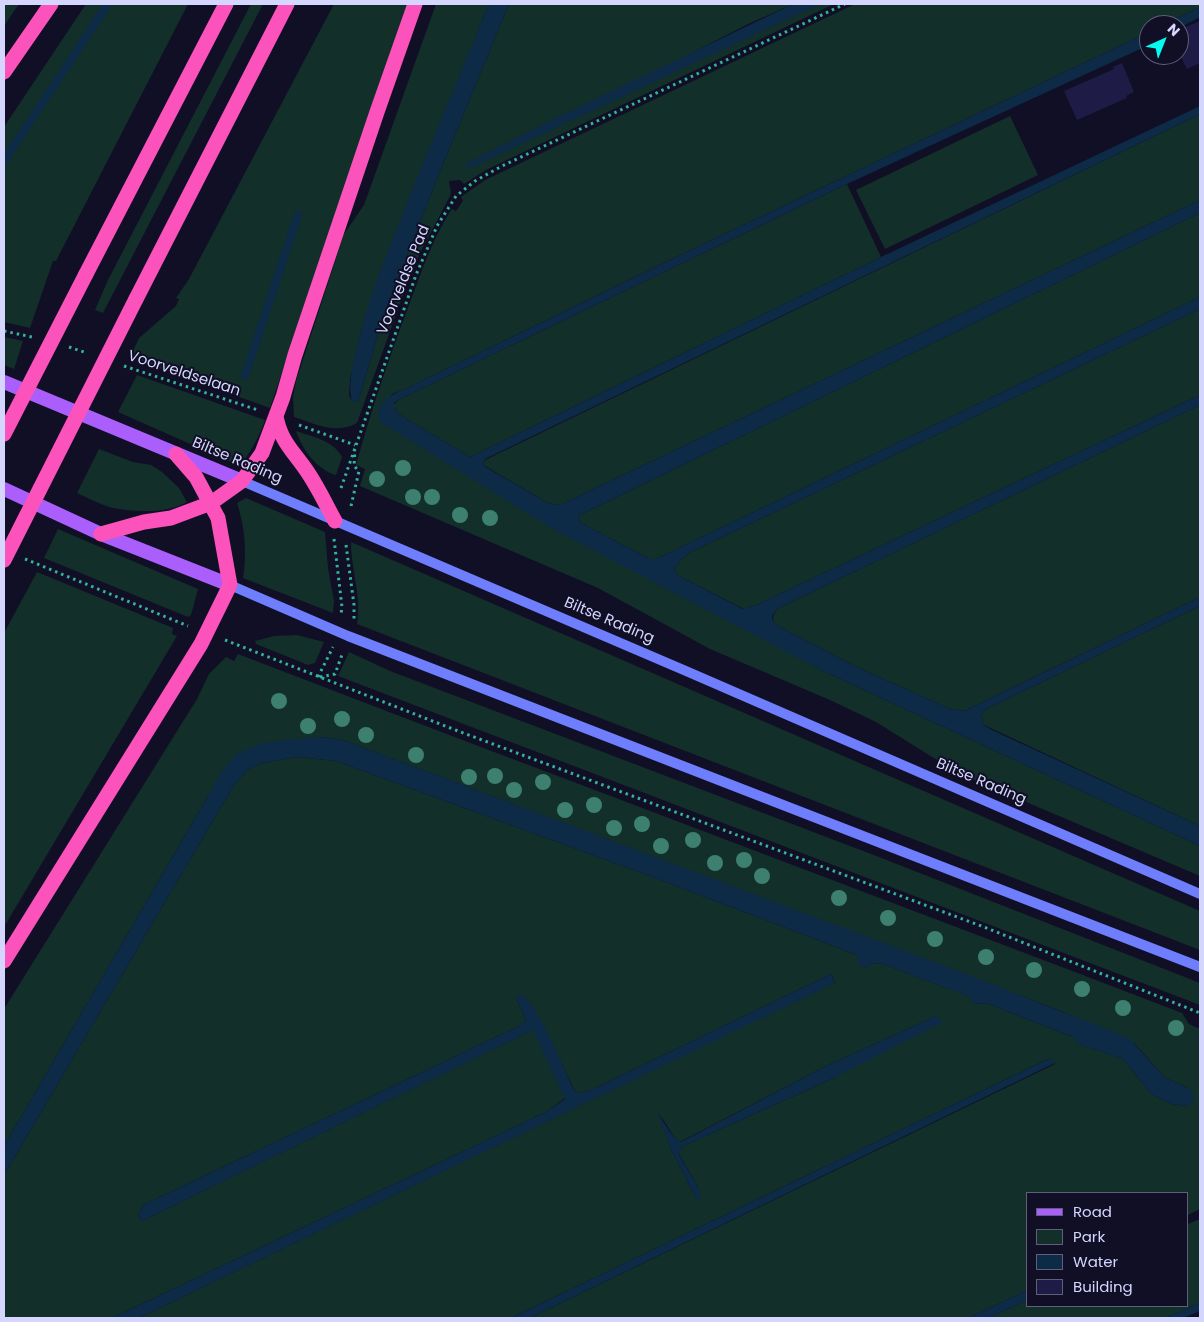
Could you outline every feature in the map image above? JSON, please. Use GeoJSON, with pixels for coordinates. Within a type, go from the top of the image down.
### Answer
{"type":"FeatureCollection","features":[{"type":"Feature","properties":{"kind":"highway"},"geometry":{"type":"LineString","coordinates":[[4,72],[51,4]]}},
{"type":"Feature","properties":{"kind":"highway"},"geometry":{"type":"LineString","coordinates":[[4,434],[226,4]]}},
{"type":"Feature","properties":{"kind":"highway"},"geometry":{"type":"LineString","coordinates":[[4,560],[287,4]]}},
{"type":"Feature","properties":{"kind":"highway"},"geometry":{"type":"LineString","coordinates":[[101,534],[144,522],[171,518],[211,503],[242,481],[262,453],[415,4]]}},
{"type":"Feature","properties":{"kind":"highway"},"geometry":{"type":"LineString","coordinates":[[276,416],[278,431],[341,524]]}},
{"type":"Feature","properties":{"kind":"highway"},"geometry":{"type":"LineString","coordinates":[[4,961],[202,644],[230,585],[218,518],[196,477],[176,454]]}},
{"type":"Feature","properties":{"kind":"main road","name":"Biltse Rading"},"geometry":{"type":"LineString","coordinates":[[4,382],[686,670],[1200,894]]}},
{"type":"Feature","properties":{"kind":"main road"},"geometry":{"type":"LineString","coordinates":[[4,489],[101,534],[230,585],[337,632],[1200,968]]}},
{"type":"Feature","properties":{"kind":"path","name":"Voorveldse Pad"},"geometry":{"type":"LineString","coordinates":[[318,678],[333,646],[342,607],[333,544],[341,524],[341,488],[416,275],[437,226],[456,196],[475,181],[502,166],[845,4]]}},
{"type":"Feature","properties":{"kind":"path"},"geometry":{"type":"LineString","coordinates":[[4,331],[38,338]]}},
{"type":"Feature","properties":{"kind":"path"},"geometry":{"type":"LineString","coordinates":[[65,346],[92,355]]}},
{"type":"Feature","properties":{"kind":"path","name":"Voorveldselaan"},"geometry":{"type":"LineString","coordinates":[[119,364],[276,416],[355,445]]}},
{"type":"Feature","properties":{"kind":"path"},"geometry":{"type":"LineString","coordinates":[[318,678],[335,674],[355,616],[346,556],[346,540],[341,524],[359,471],[354,466],[355,445]]}},
{"type":"Feature","properties":{"kind":"path"},"geometry":{"type":"LineString","coordinates":[[21,558],[318,678],[974,924],[1200,1013]]}},
{"type":"Feature","properties":{"kind":"green space"},"geometry":{"type":"Polygon","coordinates":[[[4,4],[19,4],[4,26],[4,4]]]}},
{"type":"Feature","properties":{"kind":"green space"},"geometry":{"type":"Polygon","coordinates":[[[86,4],[188,4],[56,261],[53,261],[30,328],[4,322],[4,127],[86,4]]]}},
{"type":"Feature","properties":{"kind":"green space"},"geometry":{"type":"Polygon","coordinates":[[[251,4],[263,4],[103,313],[95,310],[108,280],[251,4]]]}},
{"type":"Feature","properties":{"kind":"green space"},"geometry":{"type":"Polygon","coordinates":[[[334,4],[410,4],[348,177],[270,408],[130,358],[139,338],[176,306],[179,299],[176,298],[189,279],[334,4]]]}},
{"type":"Feature","properties":{"kind":"green space"},"geometry":{"type":"Polygon","coordinates":[[[436,4],[489,4],[381,270],[361,331],[350,380],[349,395],[351,399],[358,402],[384,314],[509,4],[793,4],[746,25],[661,69],[820,4],[834,4],[486,170],[464,184],[460,180],[449,181],[450,196],[411,273],[357,423],[341,428],[318,425],[294,417],[293,397],[296,381],[344,234],[364,205],[436,4]]]}},
{"type":"Feature","properties":{"kind":"green space"},"geometry":{"type":"Polygon","coordinates":[[[855,4],[1200,4],[1200,7],[1184,15],[1139,15],[1139,37],[392,394],[378,416],[821,670],[1200,846],[1200,876],[958,773],[876,722],[830,700],[710,649],[598,588],[360,486],[365,469],[356,465],[387,365],[418,281],[444,221],[451,210],[456,211],[463,201],[461,197],[485,180],[855,4]]]}},
{"type":"Feature","properties":{"kind":"green space"},"geometry":{"type":"Polygon","coordinates":[[[1200,114],[1200,200],[562,504],[548,503],[483,465],[485,460],[1200,114]]]}},
{"type":"Feature","properties":{"kind":"green space"},"geometry":{"type":"Polygon","coordinates":[[[1010,116],[1038,175],[885,249],[856,190],[1010,116]]]}},
{"type":"Feature","properties":{"kind":"green space"},"geometry":{"type":"Polygon","coordinates":[[[847,184],[881,257],[470,457],[405,418],[394,407],[394,404],[400,399],[847,184]]]}},
{"type":"Feature","properties":{"kind":"green space"},"geometry":{"type":"Polygon","coordinates":[[[1200,213],[1200,297],[656,559],[650,559],[581,523],[578,517],[580,515],[1200,213]]]}},
{"type":"Feature","properties":{"kind":"green space"},"geometry":{"type":"Polygon","coordinates":[[[1200,309],[1200,395],[756,605],[744,609],[677,575],[674,569],[689,553],[1200,309]]]}},
{"type":"Feature","properties":{"kind":"green space"},"geometry":{"type":"Polygon","coordinates":[[[4,337],[23,341],[14,369],[4,365],[4,337]]]}},
{"type":"Feature","properties":{"kind":"green space"},"geometry":{"type":"Polygon","coordinates":[[[137,375],[265,420],[260,433],[240,466],[118,412],[137,375]]]}},
{"type":"Feature","properties":{"kind":"green space"},"geometry":{"type":"Polygon","coordinates":[[[1200,405],[1200,597],[964,711],[948,708],[857,667],[774,623],[773,617],[777,609],[1200,405]]]}},
{"type":"Feature","properties":{"kind":"green space"},"geometry":{"type":"Polygon","coordinates":[[[296,431],[322,440],[338,451],[342,457],[336,475],[323,469],[311,458],[302,445],[296,431]]]}},
{"type":"Feature","properties":{"kind":"green space"},"geometry":{"type":"Polygon","coordinates":[[[99,449],[133,462],[151,465],[162,472],[179,488],[187,502],[170,509],[151,511],[131,510],[108,507],[77,493],[99,449]]]}},
{"type":"Feature","properties":{"kind":"green space"},"geometry":{"type":"Polygon","coordinates":[[[246,498],[325,532],[328,568],[334,601],[333,613],[243,578],[244,540],[237,503],[246,498]]]}},
{"type":"Feature","properties":{"kind":"green space"},"geometry":{"type":"Polygon","coordinates":[[[58,529],[198,589],[191,615],[188,617],[44,558],[58,529]]]}},
{"type":"Feature","properties":{"kind":"green space"},"geometry":{"type":"Polygon","coordinates":[[[351,542],[1200,911],[1200,950],[357,624],[358,604],[351,542]]]}},
{"type":"Feature","properties":{"kind":"green space"},"geometry":{"type":"Polygon","coordinates":[[[37,572],[173,628],[172,634],[177,636],[4,927],[4,633],[37,572]]]}},
{"type":"Feature","properties":{"kind":"green space"},"geometry":{"type":"Polygon","coordinates":[[[1200,606],[1200,826],[984,725],[981,716],[986,709],[1200,606]]]}},
{"type":"Feature","properties":{"kind":"green space"},"geometry":{"type":"Polygon","coordinates":[[[297,635],[324,642],[315,663],[308,665],[256,644],[255,641],[274,636],[297,635]]]}},
{"type":"Feature","properties":{"kind":"green space"},"geometry":{"type":"Polygon","coordinates":[[[349,652],[390,671],[879,857],[1200,983],[1200,1005],[338,676],[349,652]]]}},
{"type":"Feature","properties":{"kind":"green space"},"geometry":{"type":"Polygon","coordinates":[[[238,654],[1182,1013],[1189,1024],[1200,1029],[1200,1209],[1189,1214],[1189,1192],[1026,1192],[1026,1291],[968,1318],[530,1318],[1055,1064],[1050,1058],[511,1318],[139,1318],[835,982],[831,974],[591,1090],[576,1093],[540,1019],[516,997],[526,1021],[519,1026],[143,1205],[138,1216],[142,1221],[534,1029],[565,1098],[546,1112],[112,1318],[4,1318],[4,1175],[234,785],[247,770],[262,763],[297,757],[336,761],[650,876],[857,955],[859,957],[858,961],[864,968],[880,963],[971,997],[970,1001],[978,1004],[986,1003],[1073,1037],[1077,1043],[1123,1059],[1152,1095],[1172,1104],[1187,1106],[1190,1089],[1164,1077],[1135,1044],[1061,1011],[343,740],[323,737],[265,744],[208,796],[4,1146],[4,1009],[197,699],[209,674],[226,657],[234,661],[238,654]],[[936,1016],[828,1065],[680,1142],[673,1136],[658,1114],[671,1149],[696,1198],[699,1189],[679,1154],[681,1147],[834,1078],[936,1016]]]}},
{"type":"Feature","properties":{"kind":"green space"},"geometry":{"type":"Polygon","coordinates":[[[1200,1219],[1200,1303],[1165,1318],[988,1318],[1026,1301],[1026,1307],[1189,1307],[1189,1224],[1200,1219]]]}},
{"type":"Feature","properties":{"kind":"water"},"geometry":{"type":"Polygon","coordinates":[[[489,4],[509,4],[384,314],[358,402],[353,401],[350,392],[354,358],[377,280],[407,202],[489,4]]]}},
{"type":"Feature","properties":{"kind":"water"},"geometry":{"type":"Polygon","coordinates":[[[793,4],[820,4],[468,169],[466,165],[560,116],[793,4]]]}},
{"type":"Feature","properties":{"kind":"water"},"geometry":{"type":"Polygon","coordinates":[[[1200,7],[1200,17],[1189,23],[1189,15],[1184,15],[1200,7]]]}},
{"type":"Feature","properties":{"kind":"water"},"geometry":{"type":"Polygon","coordinates":[[[1139,37],[1139,50],[847,184],[400,399],[394,403],[394,407],[405,418],[470,457],[881,257],[1200,106],[1200,114],[485,459],[483,465],[548,503],[562,504],[1200,200],[1200,213],[578,517],[581,523],[650,559],[656,559],[1200,297],[1200,309],[689,553],[674,569],[677,575],[743,609],[756,605],[1200,395],[1200,405],[777,609],[772,616],[776,625],[857,667],[948,708],[964,711],[1200,597],[1200,606],[986,709],[981,716],[984,725],[990,729],[1200,826],[1200,846],[821,670],[551,528],[379,421],[378,415],[381,405],[393,395],[678,256],[1139,37]]]}},
{"type":"Feature","properties":{"kind":"water"},"geometry":{"type":"Polygon","coordinates":[[[323,737],[343,740],[961,972],[1129,1038],[1164,1077],[1190,1089],[1193,1099],[1187,1106],[1172,1104],[1152,1095],[1123,1059],[1076,1043],[1076,1039],[1073,1037],[986,1003],[978,1004],[970,1001],[970,997],[880,963],[864,968],[857,961],[859,957],[857,955],[650,876],[336,761],[297,757],[262,763],[247,770],[234,785],[4,1175],[4,1146],[226,766],[243,751],[264,743],[323,737]]]}},
{"type":"Feature","properties":{"kind":"water"},"geometry":{"type":"Polygon","coordinates":[[[831,974],[835,983],[139,1318],[112,1318],[546,1112],[565,1099],[533,1030],[142,1221],[138,1216],[143,1205],[519,1026],[526,1021],[516,997],[520,994],[536,1011],[544,1025],[576,1093],[591,1090],[831,974]]]}},
{"type":"Feature","properties":{"kind":"water"},"geometry":{"type":"Polygon","coordinates":[[[936,1016],[943,1022],[834,1078],[681,1147],[679,1155],[699,1189],[701,1202],[696,1198],[671,1149],[657,1113],[681,1142],[828,1065],[936,1016]]]}},
{"type":"Feature","properties":{"kind":"water"},"geometry":{"type":"Polygon","coordinates":[[[1050,1058],[1055,1063],[530,1318],[511,1318],[1050,1058]]]}},
{"type":"Feature","properties":{"kind":"water"},"geometry":{"type":"Polygon","coordinates":[[[1026,1291],[1026,1301],[988,1318],[968,1318],[1026,1291]]]}},
{"type":"Feature","properties":{"kind":"water"},"geometry":{"type":"Polygon","coordinates":[[[1200,1303],[1200,1311],[1183,1318],[1165,1318],[1200,1303]]]}},
{"type":"Feature","properties":{"kind":"building"},"geometry":{"type":"Polygon","coordinates":[[[1200,21],[1200,63],[1187,69],[1185,65],[1189,65],[1189,26],[1200,21]]]}},
{"type":"Feature","properties":{"kind":"building"},"geometry":{"type":"Polygon","coordinates":[[[1122,63],[1134,92],[1126,96],[1127,98],[1077,120],[1064,91],[1114,69],[1113,67],[1122,63]]]}},
{"type":"Feature","properties":{"kind":"waterway"},"geometry":{"type":"LineString","coordinates":[[4,161],[108,4]]}},
{"type":"Feature","properties":{"kind":"waterway"},"geometry":{"type":"LineString","coordinates":[[245,376],[298,215]]}}]}
